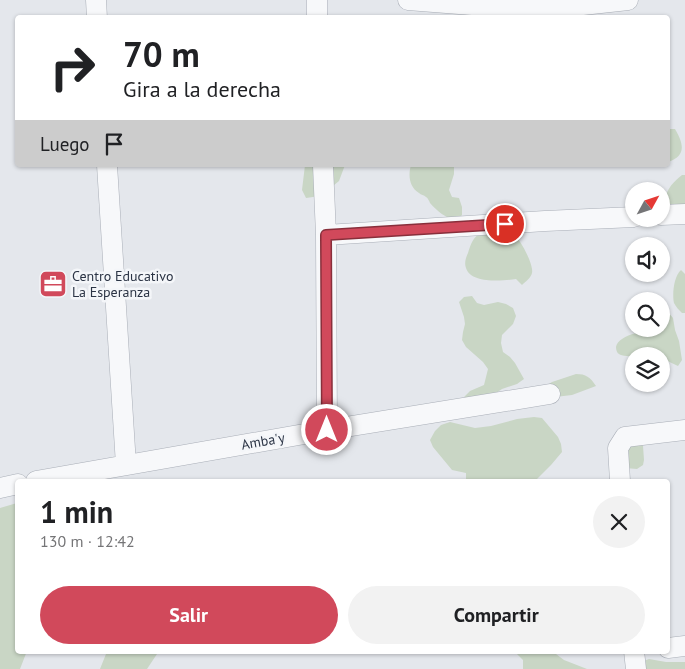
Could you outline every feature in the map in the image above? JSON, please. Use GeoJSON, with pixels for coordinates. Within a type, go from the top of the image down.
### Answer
{"type":"FeatureCollection","features":[{"type":"Feature","properties":{"kind":"street"},"geometry":{"type":"LineString","coordinates":[[96,0],[97,15]]}},
{"type":"Feature","properties":{"kind":"street"},"geometry":{"type":"LineString","coordinates":[[317,0],[317,15]]}},
{"type":"Feature","properties":{"kind":"street"},"geometry":{"type":"LineString","coordinates":[[408,0],[521,4],[537,10],[628,0]]}},
{"type":"Feature","properties":{"kind":"street"},"geometry":{"type":"LineString","coordinates":[[107,167],[126,465]]}},
{"type":"Feature","properties":{"kind":"street"},"geometry":{"type":"LineString","coordinates":[[323,167],[326,235],[327,430]]}},
{"type":"Feature","properties":{"kind":"street"},"geometry":{"type":"LineString","coordinates":[[670,215],[685,214]]}},
{"type":"Feature","properties":{"kind":"street"},"geometry":{"type":"LineString","coordinates":[[326,235],[625,217]]}},
{"type":"Feature","properties":{"kind":"street","name":"Amba'y"},"geometry":{"type":"LineString","coordinates":[[47,479],[327,430],[550,394]]}},
{"type":"Feature","properties":{"kind":"street"},"geometry":{"type":"LineString","coordinates":[[620,479],[618,448],[625,438],[685,430]]}},
{"type":"Feature","properties":{"kind":"street"},"geometry":{"type":"LineString","coordinates":[[0,488],[15,485]]}},
{"type":"Feature","properties":{"kind":"street"},"geometry":{"type":"LineString","coordinates":[[670,648],[685,646]]}},
{"type":"Feature","properties":{"kind":"street"},"geometry":{"type":"LineString","coordinates":[[635,654],[636,669]]}},
{"type":"Feature","properties":{"kind":"green space"},"geometry":{"type":"Polygon","coordinates":[[[670,129],[675,129],[682,145],[682,150],[674,160],[670,161],[670,129]]]}},
{"type":"Feature","properties":{"kind":"green space"},"geometry":{"type":"Polygon","coordinates":[[[305,167],[344,167],[339,181],[322,195],[306,198],[302,190],[305,167]]]}},
{"type":"Feature","properties":{"kind":"green space"},"geometry":{"type":"Polygon","coordinates":[[[411,167],[454,167],[449,190],[452,197],[459,198],[462,215],[456,221],[439,211],[430,203],[427,197],[413,188],[411,167]]]}},
{"type":"Feature","properties":{"kind":"green space"},"geometry":{"type":"Polygon","coordinates":[[[682,175],[685,175],[685,205],[670,206],[670,188],[682,175]]]}},
{"type":"Feature","properties":{"kind":"green space"},"geometry":{"type":"Polygon","coordinates":[[[489,228],[510,232],[516,236],[523,246],[531,264],[532,273],[522,285],[516,279],[496,281],[474,277],[466,268],[466,258],[471,243],[478,235],[489,228]]]}},
{"type":"Feature","properties":{"kind":"green space"},"geometry":{"type":"Polygon","coordinates":[[[681,270],[685,274],[685,313],[682,313],[673,299],[675,281],[681,270]]]}},
{"type":"Feature","properties":{"kind":"green space"},"geometry":{"type":"Polygon","coordinates":[[[472,296],[477,303],[484,305],[498,302],[513,308],[516,316],[513,324],[502,335],[501,343],[503,352],[515,363],[524,379],[517,384],[502,389],[475,407],[468,404],[464,397],[470,391],[484,385],[488,369],[466,347],[462,340],[465,324],[459,302],[464,297],[472,296]]]}},
{"type":"Feature","properties":{"kind":"green space"},"geometry":{"type":"Polygon","coordinates":[[[670,314],[673,318],[682,360],[678,366],[670,362],[670,347],[625,347],[625,355],[618,354],[616,347],[626,337],[670,337],[670,314]]]}},
{"type":"Feature","properties":{"kind":"green space"},"geometry":{"type":"Polygon","coordinates":[[[576,374],[588,377],[596,386],[572,395],[555,397],[546,386],[552,382],[576,374]]]}},
{"type":"Feature","properties":{"kind":"green space"},"geometry":{"type":"Polygon","coordinates":[[[542,418],[558,437],[561,444],[562,452],[537,479],[466,479],[466,473],[452,470],[433,447],[430,440],[441,425],[450,422],[475,428],[517,419],[542,418]]]}},
{"type":"Feature","properties":{"kind":"green space"},"geometry":{"type":"Polygon","coordinates":[[[638,440],[643,446],[643,465],[637,469],[625,468],[618,451],[638,440]]]}},
{"type":"Feature","properties":{"kind":"green space"},"geometry":{"type":"Polygon","coordinates":[[[15,504],[15,654],[26,654],[20,669],[0,669],[0,508],[15,504]]]}},
{"type":"Feature","properties":{"kind":"green space"},"geometry":{"type":"Polygon","coordinates":[[[106,654],[157,654],[147,669],[100,669],[106,654]]]}},
{"type":"Feature","properties":{"kind":"green space"},"geometry":{"type":"Polygon","coordinates":[[[517,654],[556,654],[564,660],[587,669],[523,669],[523,660],[517,654]]]}},
{"type":"Feature","properties":{"kind":"green space"},"geometry":{"type":"Polygon","coordinates":[[[649,659],[666,662],[685,662],[685,669],[638,669],[641,662],[649,659]]]}},
{"type":"Feature","properties":{"kind":"place","name":"Centro Educativo La Esperanza"},"geometry":{"type":"Point","coordinates":[53,284]}},
{"type":"Feature","properties":{"kind":"route"},"geometry":{"type":"LineString","coordinates":[[327,430],[326,235],[505,224]]}}]}
